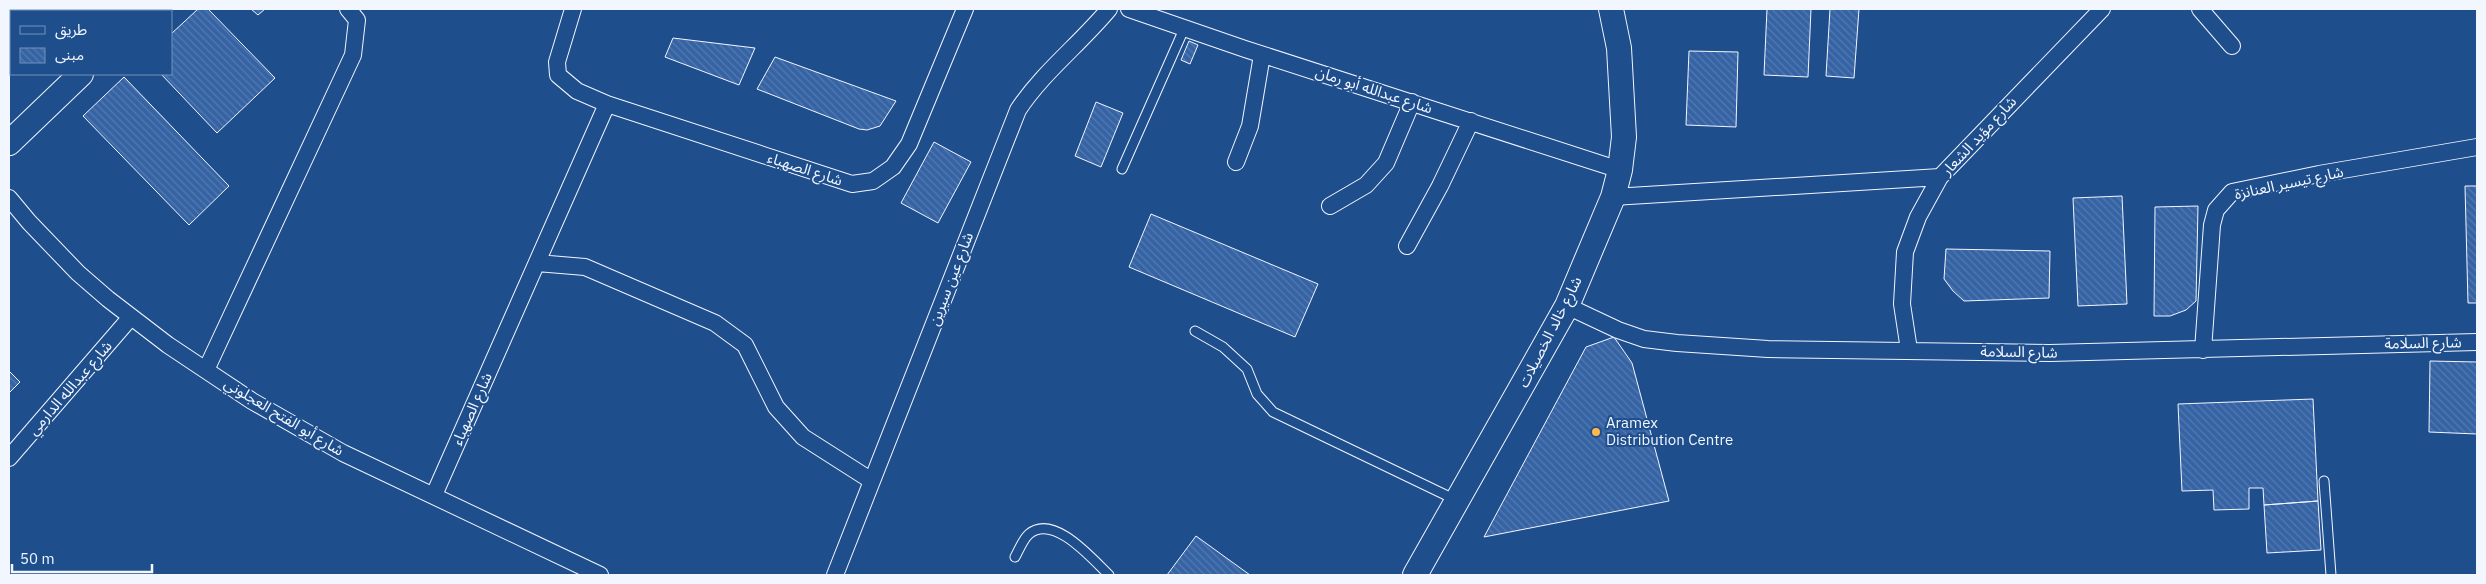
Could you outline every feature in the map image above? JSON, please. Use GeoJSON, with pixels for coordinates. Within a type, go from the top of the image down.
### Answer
{"type":"FeatureCollection","features":[{"type":"Feature","properties":{"kind":"street"},"geometry":{"type":"LineString","coordinates":[[206,370],[353,55],[357,20],[348,9]]}},
{"type":"Feature","properties":{"kind":"street","name":"شارع الصهباء"},"geometry":{"type":"LineString","coordinates":[[572,9],[557,62],[558,75],[577,91],[607,104],[852,184],[873,181],[893,167],[908,144],[965,9]]}},
{"type":"Feature","properties":{"kind":"street","name":"شارع عين سيرين"},"geometry":{"type":"LineString","coordinates":[[835,575],[1018,110],[1032,89],[1091,30],[1109,9]]}},
{"type":"Feature","properties":{"kind":"street","name":"شارع عبدالله أبو رمان"},"geometry":{"type":"LineString","coordinates":[[1129,9],[1262,55],[1620,170]]}},
{"type":"Feature","properties":{"kind":"street","name":"شارع خالد الخصيلات"},"geometry":{"type":"LineString","coordinates":[[1415,575],[1458,502],[1567,306],[1612,197],[1620,170],[1624,137],[1624,113],[1619,48],[1611,9]]}},
{"type":"Feature","properties":{"kind":"street","name":"شارع مؤيد الشعار"},"geometry":{"type":"LineString","coordinates":[[1909,350],[1902,304],[1905,252],[1918,217],[1940,177],[2102,9]]}},
{"type":"Feature","properties":{"kind":"street"},"geometry":{"type":"LineString","coordinates":[[2200,9],[2232,46]]}},
{"type":"Feature","properties":{"kind":"street"},"geometry":{"type":"LineString","coordinates":[[1236,162],[1250,126],[1262,55]]}},
{"type":"Feature","properties":{"kind":"street"},"geometry":{"type":"LineString","coordinates":[[9,143],[80,75]]}},
{"type":"Feature","properties":{"kind":"street"},"geometry":{"type":"LineString","coordinates":[[1330,206],[1366,185],[1386,163],[1412,102]]}},
{"type":"Feature","properties":{"kind":"street","name":"شارع الصهباء"},"geometry":{"type":"LineString","coordinates":[[434,495],[607,104]]}},
{"type":"Feature","properties":{"kind":"street"},"geometry":{"type":"LineString","coordinates":[[1407,246],[1440,186],[1470,121]]}},
{"type":"Feature","properties":{"kind":"street","name":"شارع تيسير العنانزة"},"geometry":{"type":"LineString","coordinates":[[2203,350],[2212,225],[2216,210],[2232,192],[2319,174],[2477,147]]}},
{"type":"Feature","properties":{"kind":"street"},"geometry":{"type":"LineString","coordinates":[[1612,197],[1940,177]]}},
{"type":"Feature","properties":{"kind":"street","name":"شارع أبو الفتح العجلوني"},"geometry":{"type":"LineString","coordinates":[[9,198],[29,222],[78,273],[131,317],[252,401],[312,437],[600,575]]}},
{"type":"Feature","properties":{"kind":"street"},"geometry":{"type":"LineString","coordinates":[[537,263],[585,267],[715,323],[745,345],[776,407],[803,437],[872,481]]}},
{"type":"Feature","properties":{"kind":"street","name":"شارع السلامة"},"geometry":{"type":"LineString","coordinates":[[1567,306],[1618,330],[1644,339],[1768,349],[2050,353],[2477,342]]}},
{"type":"Feature","properties":{"kind":"street","name":"شارع عبدالله الدارمي"},"geometry":{"type":"LineString","coordinates":[[9,458],[131,317]]}},
{"type":"Feature","properties":{"kind":"lane"},"geometry":{"type":"LineString","coordinates":[[1122,169],[1184,29]]}},
{"type":"Feature","properties":{"kind":"lane"},"geometry":{"type":"LineString","coordinates":[[1195,331],[1223,347],[1247,369],[1257,394],[1272,412],[1458,502]]}},
{"type":"Feature","properties":{"kind":"lane"},"geometry":{"type":"LineString","coordinates":[[2324,482],[2331,575]]}},
{"type":"Feature","properties":{"kind":"lane"},"geometry":{"type":"LineString","coordinates":[[1015,557],[1029,534],[1040,529],[1055,531],[1076,543],[1109,575]]}},
{"type":"Feature","properties":{"kind":"building"},"geometry":{"type":"Polygon","coordinates":[[[11,9],[41,9],[39,10],[11,9]]]}},
{"type":"Feature","properties":{"kind":"building"},"geometry":{"type":"Polygon","coordinates":[[[198,9],[208,9],[275,78],[217,133],[162,75],[172,75],[172,33],[198,9]]]}},
{"type":"Feature","properties":{"kind":"building"},"geometry":{"type":"Polygon","coordinates":[[[251,9],[265,9],[258,15],[251,9]]]}},
{"type":"Feature","properties":{"kind":"building"},"geometry":{"type":"Polygon","coordinates":[[[1767,9],[1811,9],[1808,77],[1764,75],[1767,9]]]}},
{"type":"Feature","properties":{"kind":"building"},"geometry":{"type":"Polygon","coordinates":[[[1830,9],[1859,9],[1854,78],[1826,76],[1830,9]]]}},
{"type":"Feature","properties":{"kind":"building"},"geometry":{"type":"Polygon","coordinates":[[[673,38],[755,48],[739,85],[665,57],[673,38]]]}},
{"type":"Feature","properties":{"kind":"building"},"geometry":{"type":"Polygon","coordinates":[[[1189,41],[1198,45],[1190,64],[1181,60],[1189,41]]]}},
{"type":"Feature","properties":{"kind":"building"},"geometry":{"type":"Polygon","coordinates":[[[1689,51],[1738,52],[1736,127],[1686,125],[1689,51]]]}},
{"type":"Feature","properties":{"kind":"building"},"geometry":{"type":"Polygon","coordinates":[[[775,57],[896,101],[880,126],[867,130],[859,129],[757,89],[775,57]]]}},
{"type":"Feature","properties":{"kind":"building"},"geometry":{"type":"Polygon","coordinates":[[[124,77],[229,186],[189,225],[83,116],[124,77]]]}},
{"type":"Feature","properties":{"kind":"building"},"geometry":{"type":"Polygon","coordinates":[[[1096,102],[1123,113],[1101,167],[1075,156],[1096,102]]]}},
{"type":"Feature","properties":{"kind":"building"},"geometry":{"type":"Polygon","coordinates":[[[934,142],[971,162],[938,223],[901,203],[934,142]]]}},
{"type":"Feature","properties":{"kind":"building"},"geometry":{"type":"Polygon","coordinates":[[[2465,186],[2477,186],[2477,303],[2468,303],[2465,186]]]}},
{"type":"Feature","properties":{"kind":"building"},"geometry":{"type":"Polygon","coordinates":[[[2122,196],[2127,304],[2078,306],[2073,198],[2122,196]]]}},
{"type":"Feature","properties":{"kind":"building"},"geometry":{"type":"Polygon","coordinates":[[[2198,206],[2196,301],[2186,310],[2170,316],[2154,316],[2155,207],[2198,206]]]}},
{"type":"Feature","properties":{"kind":"building"},"geometry":{"type":"Polygon","coordinates":[[[1151,214],[1318,284],[1295,337],[1129,267],[1151,214]]]}},
{"type":"Feature","properties":{"kind":"building"},"geometry":{"type":"Polygon","coordinates":[[[1946,249],[2050,251],[2049,298],[1964,301],[1944,279],[1946,249]]]}},
{"type":"Feature","properties":{"kind":"building","name":"Aramex Distribution Centre"},"geometry":{"type":"Polygon","coordinates":[[[1614,337],[1632,363],[1669,501],[1484,537],[1586,347],[1614,337]]]}},
{"type":"Feature","properties":{"kind":"building"},"geometry":{"type":"Polygon","coordinates":[[[2430,361],[2477,362],[2477,434],[2429,432],[2430,361]]]}},
{"type":"Feature","properties":{"kind":"building"},"geometry":{"type":"Polygon","coordinates":[[[9,371],[20,382],[9,393],[9,371]]]}},
{"type":"Feature","properties":{"kind":"building"},"geometry":{"type":"Polygon","coordinates":[[[2313,399],[2318,501],[2264,505],[2263,488],[2249,488],[2249,509],[2214,510],[2213,490],[2182,491],[2178,404],[2313,399]]]}},
{"type":"Feature","properties":{"kind":"building"},"geometry":{"type":"Polygon","coordinates":[[[2318,501],[2321,550],[2267,553],[2264,505],[2318,501]]]}},
{"type":"Feature","properties":{"kind":"building"},"geometry":{"type":"Polygon","coordinates":[[[1196,536],[1250,575],[1167,575],[1196,536]]]}},
{"type":"Feature","properties":{"kind":"place","name":"Aramex Distribution Centre"},"geometry":{"type":"Point","coordinates":[1596,432]}}]}
